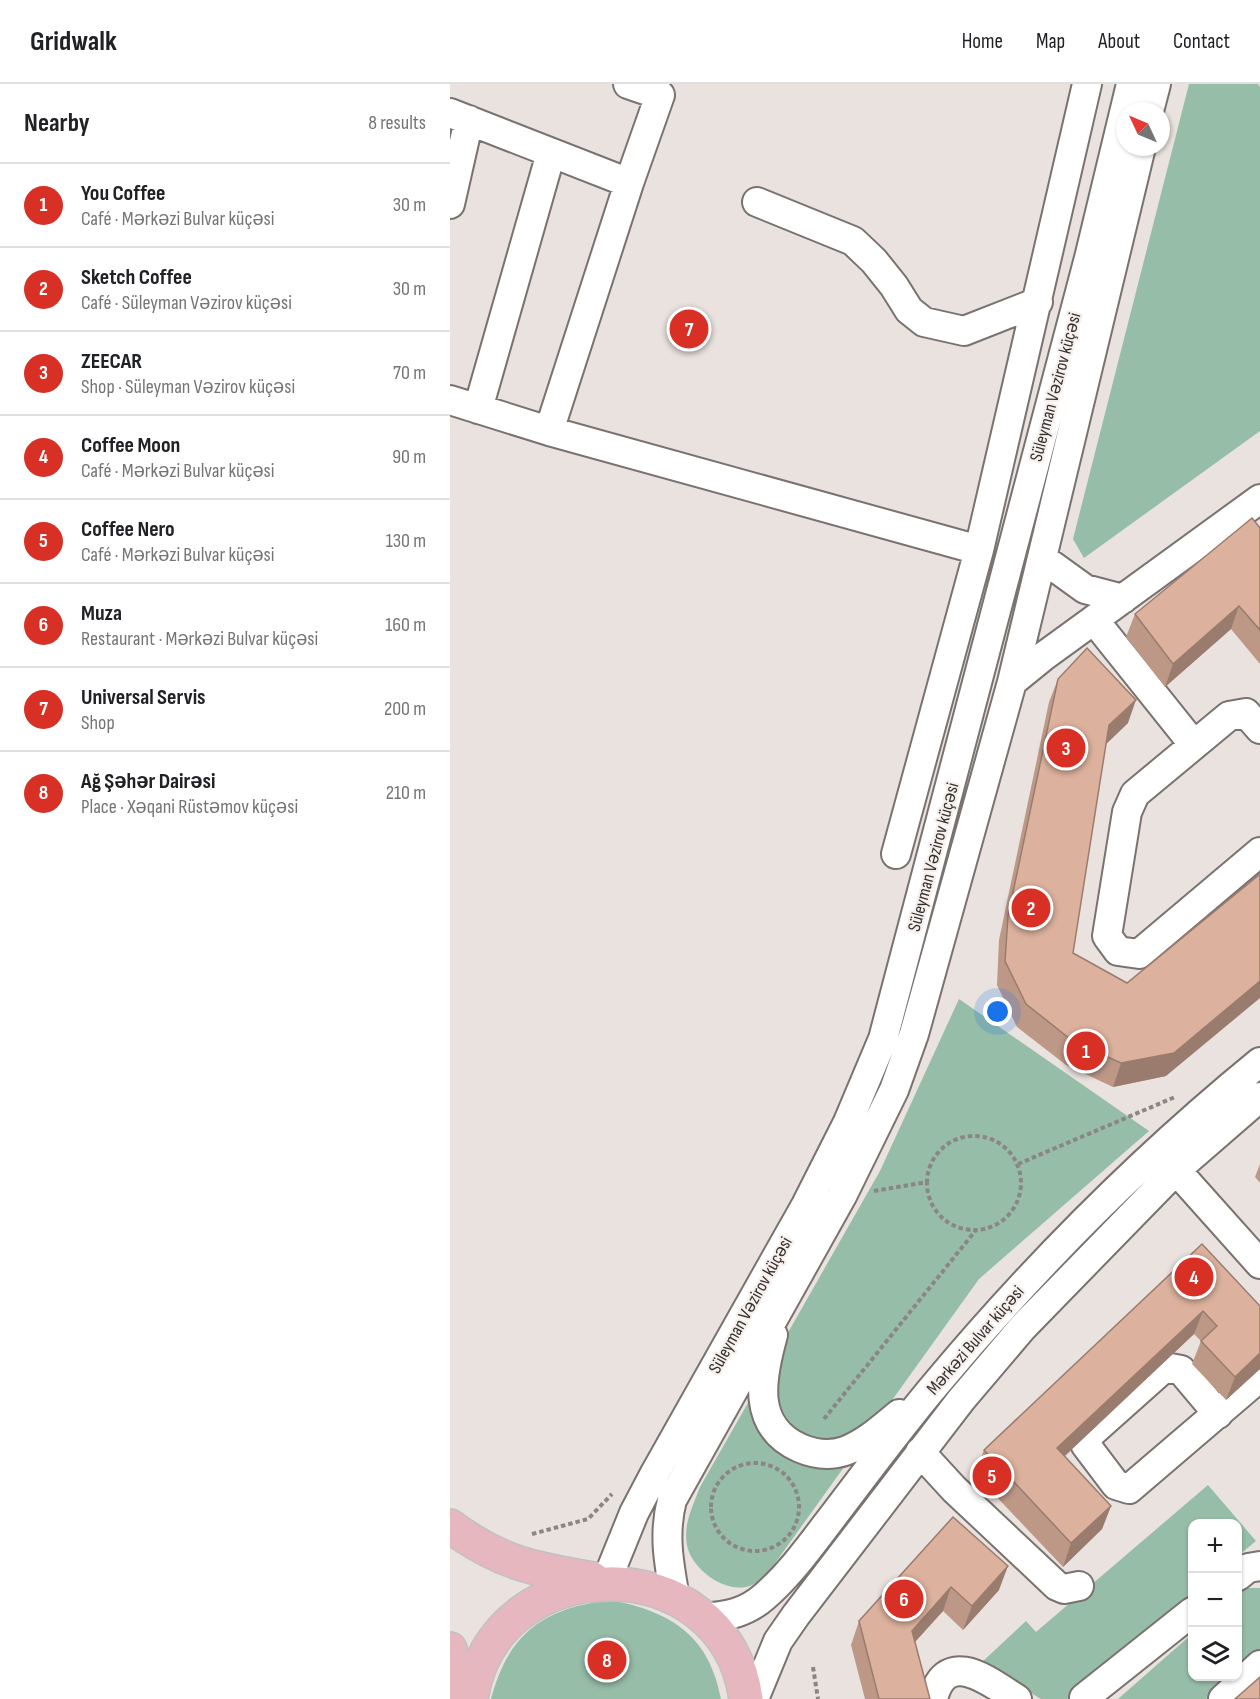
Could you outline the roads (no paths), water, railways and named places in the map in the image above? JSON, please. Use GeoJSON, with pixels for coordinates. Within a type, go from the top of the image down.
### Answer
{"type":"FeatureCollection","features":[{"type":"Feature","properties":{"kind":"main road"},"geometry":{"type":"LineString","coordinates":[[450,1526],[489,1553],[532,1569],[641,1586],[675,1598],[703,1618],[730,1652],[739,1671],[746,1699]]}},
{"type":"Feature","properties":{"kind":"main road"},"geometry":{"type":"LineString","coordinates":[[471,1699],[480,1668],[490,1648],[521,1613],[561,1590],[606,1582]]}},
{"type":"Feature","properties":{"kind":"main road"},"geometry":{"type":"LineString","coordinates":[[450,1649],[462,1699]]}},
{"type":"Feature","properties":{"kind":"street"},"geometry":{"type":"LineString","coordinates":[[549,430],[629,183],[662,90],[628,84]]}},
{"type":"Feature","properties":{"kind":"street"},"geometry":{"type":"LineString","coordinates":[[896,854],[979,550],[1087,84]]}},
{"type":"Feature","properties":{"kind":"street","name":"Süleyman Vəzirov küçəsi"},"geometry":{"type":"LineString","coordinates":[[606,1582],[634,1513],[655,1473],[806,1205],[848,1122],[883,1039],[1083,281],[1131,84]]}},
{"type":"Feature","properties":{"kind":"street"},"geometry":{"type":"LineString","coordinates":[[1151,102],[1156,84]]}},
{"type":"Feature","properties":{"kind":"street"},"geometry":{"type":"LineString","coordinates":[[450,204],[459,117],[629,183]]}},
{"type":"Feature","properties":{"kind":"street"},"geometry":{"type":"LineString","coordinates":[[478,409],[551,153]]}},
{"type":"Feature","properties":{"kind":"street","name":"Süleyman Vəzirov küçəsi"},"geometry":{"type":"LineString","coordinates":[[675,1598],[666,1542],[666,1521],[672,1500],[842,1196],[894,1090],[914,1034],[1012,682],[1139,156]]}},
{"type":"Feature","properties":{"kind":"street"},"geometry":{"type":"LineString","coordinates":[[757,202],[852,241],[874,261],[909,310],[924,322],[964,331],[1038,302]]}},
{"type":"Feature","properties":{"kind":"street"},"geometry":{"type":"LineString","coordinates":[[450,400],[549,430],[979,550]]}},
{"type":"Feature","properties":{"kind":"street"},"geometry":{"type":"LineString","coordinates":[[1012,682],[1260,499]]}},
{"type":"Feature","properties":{"kind":"street"},"geometry":{"type":"LineString","coordinates":[[1042,558],[1085,589],[1123,599]]}},
{"type":"Feature","properties":{"kind":"street"},"geometry":{"type":"LineString","coordinates":[[1094,620],[1194,745]]}},
{"type":"Feature","properties":{"kind":"street"},"geometry":{"type":"LineString","coordinates":[[1260,729],[1246,712],[1229,716],[1136,794],[1127,812],[1107,936],[1119,951],[1139,954],[1260,852]]}},
{"type":"Feature","properties":{"kind":"street","name":"Mərkəzi Bulvar küçəsi"},"geometry":{"type":"LineString","coordinates":[[703,1618],[730,1616],[747,1610],[787,1575],[935,1385],[1079,1225],[1188,1121],[1260,1062]]}},
{"type":"Feature","properties":{"kind":"street","name":"Mərkəzi Bulvar küçəsi"},"geometry":{"type":"LineString","coordinates":[[754,1699],[778,1641],[795,1615],[961,1400],[1023,1328],[1176,1170],[1260,1097]]}},
{"type":"Feature","properties":{"kind":"street"},"geometry":{"type":"LineString","coordinates":[[1176,1170],[1260,1264]]}},
{"type":"Feature","properties":{"kind":"street"},"geometry":{"type":"LineString","coordinates":[[782,1301],[763,1383],[764,1407],[768,1420],[777,1433],[788,1442],[813,1453],[842,1452],[872,1436],[935,1385]]}},
{"type":"Feature","properties":{"kind":"street"},"geometry":{"type":"LineString","coordinates":[[1218,1414],[1181,1370],[1165,1367],[1091,1433],[1085,1444],[1116,1485],[1129,1489],[1218,1414],[1260,1377]]}},
{"type":"Feature","properties":{"kind":"street"},"geometry":{"type":"LineString","coordinates":[[920,1452],[954,1489],[1057,1586],[1064,1589],[1079,1587]]}},
{"type":"Feature","properties":{"kind":"street"},"geometry":{"type":"LineString","coordinates":[[1242,1573],[1248,1568],[1260,1566]]}},
{"type":"Feature","properties":{"kind":"street"},"geometry":{"type":"LineString","coordinates":[[1084,1698],[1188,1615]]}},
{"type":"Feature","properties":{"kind":"street"},"geometry":{"type":"LineString","coordinates":[[1223,1699],[1260,1665]]}},
{"type":"Feature","properties":{"kind":"street"},"geometry":{"type":"LineString","coordinates":[[933,1699],[941,1681],[957,1670],[974,1672],[1017,1699]]}},
{"type":"Feature","properties":{"kind":"place","name":"Universal Servis"},"geometry":{"type":"Point","coordinates":[689,329]}},
{"type":"Feature","properties":{"kind":"place","name":"ZEECAR"},"geometry":{"type":"Point","coordinates":[1066,748]}},
{"type":"Feature","properties":{"kind":"place","name":"Sketch Coffee"},"geometry":{"type":"Point","coordinates":[1031,908]}},
{"type":"Feature","properties":{"kind":"place","name":"You Coffee"},"geometry":{"type":"Point","coordinates":[1086,1051]}},
{"type":"Feature","properties":{"kind":"place","name":"Coffee Moon"},"geometry":{"type":"Point","coordinates":[1194,1277]}},
{"type":"Feature","properties":{"kind":"place","name":"Coffee Nero"},"geometry":{"type":"Point","coordinates":[992,1476]}},
{"type":"Feature","properties":{"kind":"place","name":"Muza"},"geometry":{"type":"Point","coordinates":[904,1599]}},
{"type":"Feature","properties":{"kind":"place","name":"Ağ Şəhər Dairəsi"},"geometry":{"type":"Point","coordinates":[607,1660]}}]}
